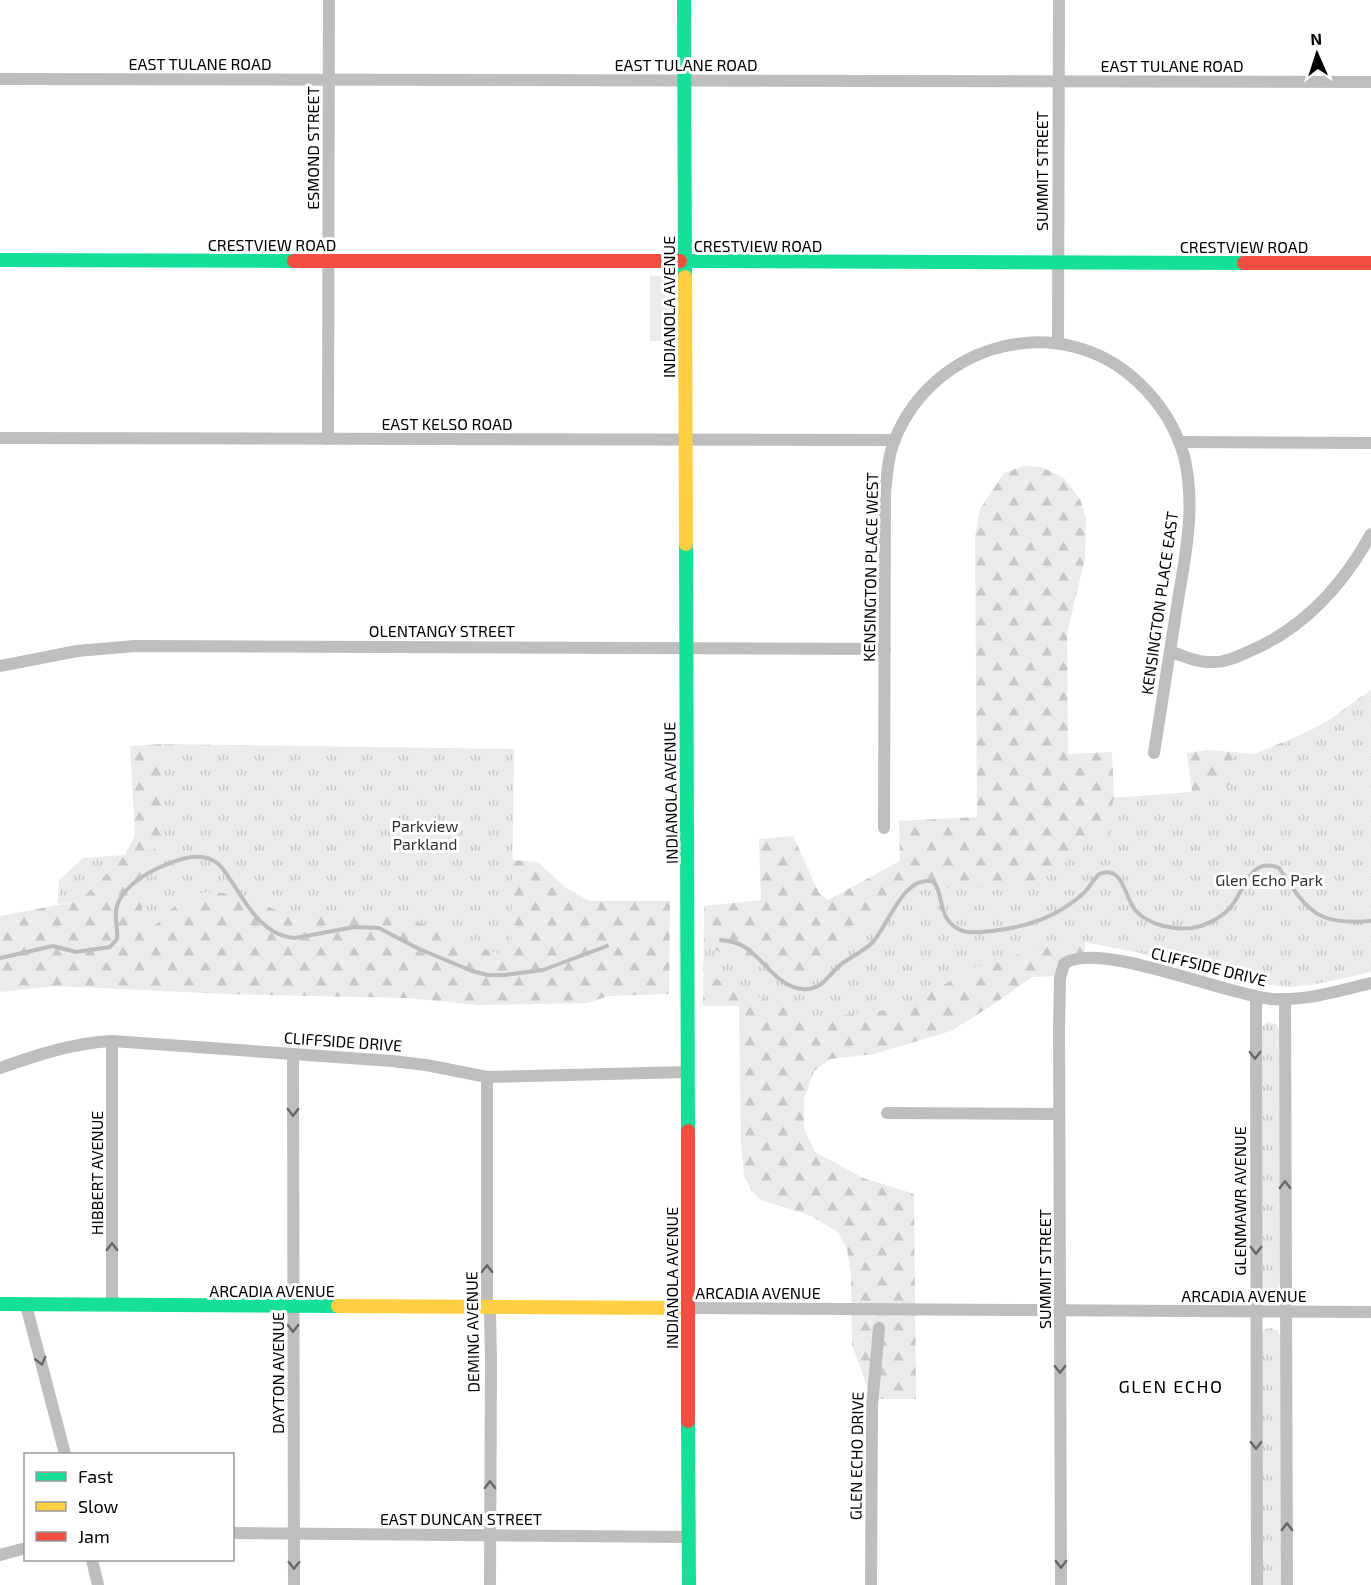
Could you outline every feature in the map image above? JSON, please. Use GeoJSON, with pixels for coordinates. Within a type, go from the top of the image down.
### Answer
{"type":"FeatureCollection","features":[{"type":"Feature","properties":{"kind":"street","name":"ESMOND STREET"},"geometry":{"type":"LineString","coordinates":[[328,439],[329,0]]}},
{"type":"Feature","properties":{"kind":"street","name":"INDIANOLA AVENUE"},"geometry":{"type":"LineString","coordinates":[[684,0],[688,1585]]}},
{"type":"Feature","properties":{"kind":"street","name":"SUMMIT STREET"},"geometry":{"type":"LineString","coordinates":[[1058,343],[1059,0]]}},
{"type":"Feature","properties":{"kind":"street","name":"EAST TULANE ROAD"},"geometry":{"type":"LineString","coordinates":[[0,79],[1371,82]]}},
{"type":"Feature","properties":{"kind":"street","name":"CRESTVIEW ROAD"},"geometry":{"type":"LineString","coordinates":[[0,260],[1371,263]]}},
{"type":"Feature","properties":{"kind":"street","name":"KENSINGTON PLACE WEST"},"geometry":{"type":"LineString","coordinates":[[884,828],[885,493],[888,464],[895,440],[918,400],[939,379],[962,363],[995,348],[1017,343],[1058,343]]}},
{"type":"Feature","properties":{"kind":"street","name":"KENSINGTON PLACE EAST"},"geometry":{"type":"LineString","coordinates":[[1058,343],[1098,355],[1132,376],[1160,407],[1179,442],[1187,475],[1190,512],[1154,753]]}},
{"type":"Feature","properties":{"kind":"street","name":"EAST KELSO ROAD"},"geometry":{"type":"LineString","coordinates":[[0,438],[895,440]]}},
{"type":"Feature","properties":{"kind":"street"},"geometry":{"type":"LineString","coordinates":[[1179,442],[1371,443]]}},
{"type":"Feature","properties":{"kind":"street"},"geometry":{"type":"LineString","coordinates":[[1170,651],[1203,662],[1218,662],[1239,656],[1278,637],[1300,622],[1332,591],[1347,573],[1371,534]]}},
{"type":"Feature","properties":{"kind":"street","name":"OLENTANGY STREET"},"geometry":{"type":"LineString","coordinates":[[0,666],[77,651],[135,646],[885,649]]}},
{"type":"Feature","properties":{"kind":"street","name":"SUMMIT STREET"},"geometry":{"type":"LineString","coordinates":[[1061,1585],[1060,978],[1064,964],[1074,958]]}},
{"type":"Feature","properties":{"kind":"street","name":"CLIFFSIDE DRIVE"},"geometry":{"type":"LineString","coordinates":[[1074,958],[1122,961],[1256,997],[1285,999],[1310,997],[1371,983]]}},
{"type":"Feature","properties":{"kind":"street","name":"GLENMAWR AVENUE"},"geometry":{"type":"LineString","coordinates":[[1256,997],[1257,1585]]}},
{"type":"Feature","properties":{"kind":"street"},"geometry":{"type":"LineString","coordinates":[[1285,999],[1287,1585]]}},
{"type":"Feature","properties":{"kind":"street","name":"CLIFFSIDE DRIVE"},"geometry":{"type":"LineString","coordinates":[[0,1068],[67,1047],[89,1042],[112,1041],[403,1062],[486,1077],[687,1072]]}},
{"type":"Feature","properties":{"kind":"street","name":"HIBBERT AVENUE"},"geometry":{"type":"LineString","coordinates":[[112,1041],[112,1305]]}},
{"type":"Feature","properties":{"kind":"street","name":"DAYTON AVENUE"},"geometry":{"type":"LineString","coordinates":[[292,1054],[294,1585]]}},
{"type":"Feature","properties":{"kind":"street","name":"DEMING AVENUE"},"geometry":{"type":"LineString","coordinates":[[486,1077],[487,1305],[489,1307],[491,1360],[490,1585]]}},
{"type":"Feature","properties":{"kind":"street"},"geometry":{"type":"LineString","coordinates":[[887,1113],[1059,1114]]}},
{"type":"Feature","properties":{"kind":"street","name":"ARCADIA AVENUE"},"geometry":{"type":"LineString","coordinates":[[0,1304],[1371,1312]]}},
{"type":"Feature","properties":{"kind":"street"},"geometry":{"type":"LineString","coordinates":[[26,1305],[64,1453]]}},
{"type":"Feature","properties":{"kind":"street","name":"GLEN ECHO DRIVE"},"geometry":{"type":"LineString","coordinates":[[871,1585],[872,1406],[879,1328]]}},
{"type":"Feature","properties":{"kind":"street","name":"EAST DUNCAN STREET"},"geometry":{"type":"LineString","coordinates":[[234,1533],[688,1537]]}},
{"type":"Feature","properties":{"kind":"street"},"geometry":{"type":"LineString","coordinates":[[0,1555],[24,1549]]}},
{"type":"Feature","properties":{"kind":"street"},"geometry":{"type":"LineString","coordinates":[[92,1561],[98,1585]]}},
{"type":"Feature","properties":{"kind":"green space"},"geometry":{"type":"Polygon","coordinates":[[[650,276],[667,276],[667,341],[650,341],[650,276]]]}},
{"type":"Feature","properties":{"kind":"green space"},"geometry":{"type":"Polygon","coordinates":[[[1024,466],[1042,467],[1065,479],[1081,501],[1086,519],[1085,558],[1067,634],[1068,754],[1112,752],[1114,798],[1192,792],[1187,753],[1208,750],[1255,754],[1311,730],[1371,690],[1371,972],[1290,987],[1265,984],[1174,960],[1085,942],[1085,957],[1074,959],[1060,976],[1032,977],[951,1031],[874,1054],[830,1059],[814,1071],[804,1099],[804,1128],[815,1152],[863,1178],[914,1194],[916,1399],[872,1399],[852,1345],[851,1274],[847,1249],[838,1232],[811,1216],[761,1200],[752,1191],[744,1176],[741,1142],[739,1006],[703,1006],[704,906],[761,900],[759,839],[793,836],[819,893],[828,900],[900,861],[899,821],[977,817],[975,536],[980,509],[1004,473],[1024,466]]]}},
{"type":"Feature","properties":{"kind":"green space","name":"Glen Echo Park"},"geometry":{"type":"Polygon","coordinates":[[[1371,690],[1371,972],[1290,987],[1265,984],[1174,960],[1089,942],[1064,941],[975,967],[904,1008],[819,1018],[790,1010],[704,974],[705,946],[753,965],[786,973],[814,974],[833,962],[881,917],[906,883],[932,883],[953,890],[1022,885],[1049,875],[1093,840],[1107,837],[1108,820],[1114,798],[1193,792],[1230,785],[1233,753],[1256,754],[1285,744],[1332,718],[1371,690]]]}},
{"type":"Feature","properties":{"kind":"green space"},"geometry":{"type":"Polygon","coordinates":[[[162,744],[162,749],[513,754],[512,860],[538,862],[566,888],[590,901],[670,901],[669,994],[608,996],[588,1003],[479,1005],[407,998],[225,994],[56,986],[0,992],[0,916],[79,901],[125,855],[135,835],[130,746],[162,744]]]}},
{"type":"Feature","properties":{"kind":"green space","name":"Parkview Parkland"},"geometry":{"type":"Polygon","coordinates":[[[162,744],[514,749],[511,956],[495,953],[403,917],[364,912],[299,917],[241,897],[211,892],[196,894],[182,901],[166,914],[142,940],[142,852],[164,847],[162,744]]]}},
{"type":"Feature","properties":{"kind":"green space"},"geometry":{"type":"Polygon","coordinates":[[[125,855],[79,901],[58,904],[59,880],[83,858],[125,855]]]}},
{"type":"Feature","properties":{"kind":"green space"},"geometry":{"type":"Polygon","coordinates":[[[1267,1022],[1276,1024],[1280,1032],[1280,1283],[1277,1292],[1269,1294],[1263,1290],[1261,1285],[1262,1027],[1267,1022]]]}},
{"type":"Feature","properties":{"kind":"green space"},"geometry":{"type":"Polygon","coordinates":[[[1265,1329],[1277,1330],[1281,1338],[1282,1585],[1263,1585],[1261,1333],[1265,1329]]]}},
{"type":"Feature","properties":{"kind":"waterway"},"geometry":{"type":"LineString","coordinates":[[0,958],[53,946],[76,952],[110,947],[117,939],[116,911],[125,891],[143,876],[156,869],[177,860],[193,857],[207,858],[219,865],[265,926],[284,936],[295,938],[354,927],[379,928],[417,948],[472,971],[488,975],[543,970],[607,946]]}},
{"type":"Feature","properties":{"kind":"waterway"},"geometry":{"type":"LineString","coordinates":[[721,940],[743,946],[785,983],[793,987],[809,989],[819,986],[839,966],[873,942],[906,892],[923,881],[934,882],[946,917],[959,930],[968,932],[1005,929],[1042,919],[1075,901],[1099,874],[1107,872],[1119,878],[1132,905],[1141,916],[1162,926],[1192,928],[1212,922],[1228,910],[1253,872],[1269,865],[1279,868],[1306,905],[1315,912],[1337,920],[1371,921]]}},
{"type":"Feature","properties":{"kind":"traffic: fast"},"geometry":{"type":"LineString","coordinates":[[684,0],[685,277]]}},
{"type":"Feature","properties":{"kind":"traffic: fast"},"geometry":{"type":"LineString","coordinates":[[0,260],[294,261]]}},
{"type":"Feature","properties":{"kind":"traffic: fast"},"geometry":{"type":"LineString","coordinates":[[680,261],[1244,263]]}},
{"type":"Feature","properties":{"kind":"traffic: fast"},"geometry":{"type":"LineString","coordinates":[[686,544],[688,1131]]}},
{"type":"Feature","properties":{"kind":"traffic: fast"},"geometry":{"type":"LineString","coordinates":[[0,1304],[338,1306]]}},
{"type":"Feature","properties":{"kind":"traffic: fast"},"geometry":{"type":"LineString","coordinates":[[688,1421],[689,1585]]}},
{"type":"Feature","properties":{"kind":"traffic: slow"},"geometry":{"type":"LineString","coordinates":[[685,277],[686,544]]}},
{"type":"Feature","properties":{"kind":"traffic: slow"},"geometry":{"type":"LineString","coordinates":[[338,1306],[688,1308]]}},
{"type":"Feature","properties":{"kind":"traffic: jam"},"geometry":{"type":"LineString","coordinates":[[294,261],[680,261]]}},
{"type":"Feature","properties":{"kind":"traffic: jam"},"geometry":{"type":"LineString","coordinates":[[1244,263],[1371,263]]}},
{"type":"Feature","properties":{"kind":"traffic: jam"},"geometry":{"type":"LineString","coordinates":[[688,1131],[688,1421]]}},
{"type":"Feature","properties":{"kind":"district","name":"GLEN ECHO"},"geometry":{"type":"Point","coordinates":[1171,1386]}}]}
